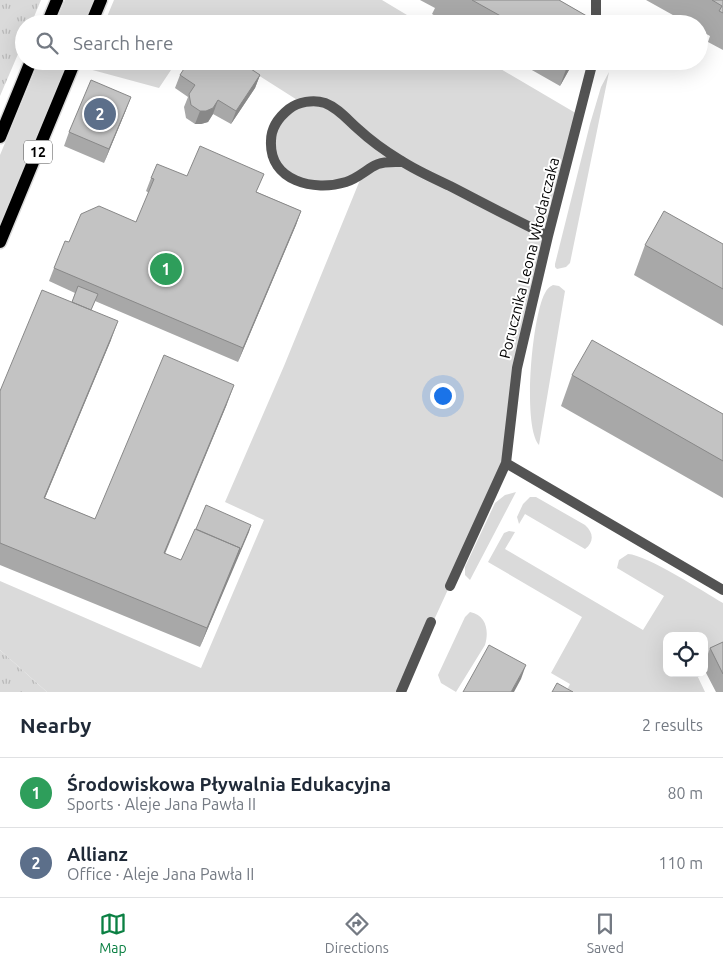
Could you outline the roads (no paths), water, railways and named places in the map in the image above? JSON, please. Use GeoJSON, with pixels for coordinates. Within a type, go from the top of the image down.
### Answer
{"type":"FeatureCollection","features":[{"type":"Feature","properties":{"kind":"main road"},"geometry":{"type":"LineString","coordinates":[[51,15],[57,0]]}},
{"type":"Feature","properties":{"kind":"main road"},"geometry":{"type":"LineString","coordinates":[[94,15],[100,0]]}},
{"type":"Feature","properties":{"kind":"main road"},"geometry":{"type":"LineString","coordinates":[[0,137],[27,70]]}},
{"type":"Feature","properties":{"kind":"main road","name":"12"},"geometry":{"type":"LineString","coordinates":[[0,242],[71,70]]}},
{"type":"Feature","properties":{"kind":"street"},"geometry":{"type":"LineString","coordinates":[[596,0],[596,15]]}},
{"type":"Feature","properties":{"kind":"street","name":"Porucznika Leona Włodarczaka"},"geometry":{"type":"LineString","coordinates":[[450,586],[506,463],[517,368],[548,236],[591,70]]}},
{"type":"Feature","properties":{"kind":"street"},"geometry":{"type":"LineString","coordinates":[[402,162],[388,162],[374,166],[348,182],[334,185],[309,185],[296,182],[285,175],[276,165],[271,152],[270,139],[282,114],[294,106],[306,102],[322,102],[336,108],[370,139],[402,162],[548,236]]}},
{"type":"Feature","properties":{"kind":"street"},"geometry":{"type":"LineString","coordinates":[[506,463],[723,590]]}},
{"type":"Feature","properties":{"kind":"street"},"geometry":{"type":"LineString","coordinates":[[400,692],[431,622]]}},
{"type":"Feature","properties":{"kind":"place","name":"Allianz"},"geometry":{"type":"Point","coordinates":[100,114]}},
{"type":"Feature","properties":{"kind":"place","name":"Środowiskowa Pływalnia Edukacyjna"},"geometry":{"type":"Point","coordinates":[166,269]}}]}
